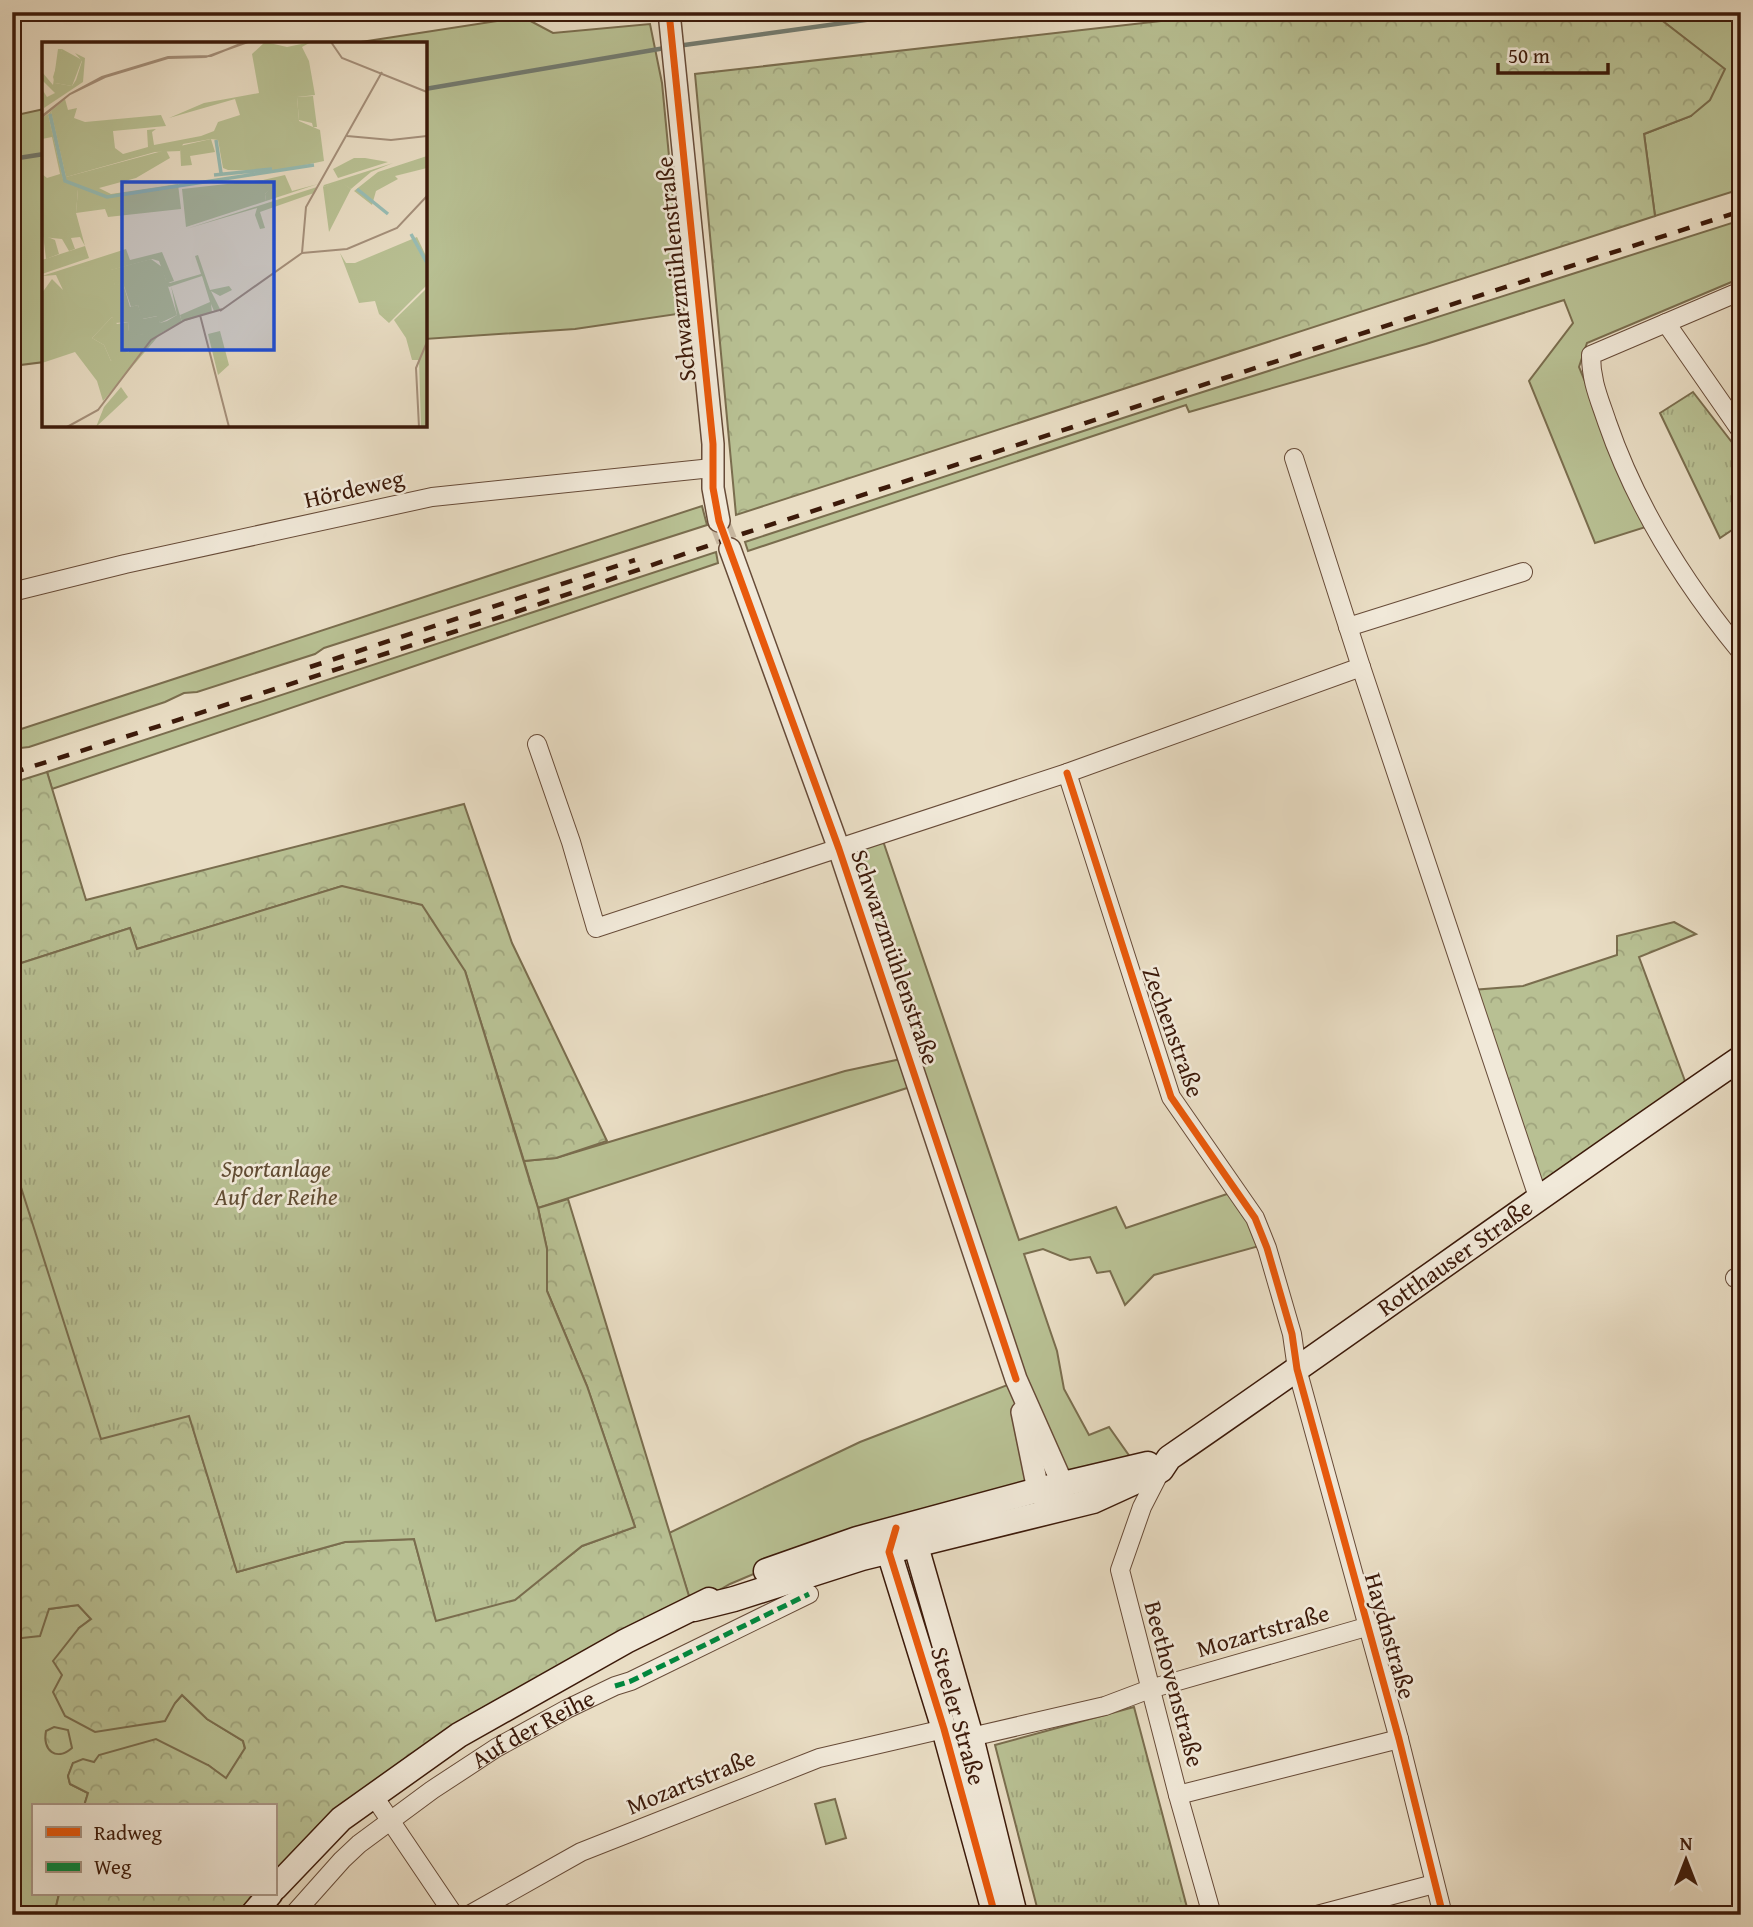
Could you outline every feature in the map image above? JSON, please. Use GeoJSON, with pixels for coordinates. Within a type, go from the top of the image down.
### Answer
{"type":"FeatureCollection","features":[{"type":"Feature","properties":{"kind":"main road","name":"Rotthauser Straße"},"geometry":{"type":"LineString","coordinates":[[1054,1512],[1093,1501],[1165,1464],[1538,1197],[1741,1058]]}},
{"type":"Feature","properties":{"kind":"main road","name":"Rotthauser Straße"},"geometry":{"type":"LineString","coordinates":[[1038,1490],[1165,1464]]}},
{"type":"Feature","properties":{"kind":"main road","name":"Auf der Reihe"},"geometry":{"type":"LineString","coordinates":[[276,1887],[341,1819],[459,1735],[626,1641],[694,1609],[731,1586],[857,1539],[1038,1490]]}},
{"type":"Feature","properties":{"kind":"main road","name":"Auf der Reihe"},"geometry":{"type":"LineString","coordinates":[[694,1609],[862,1558],[1054,1512]]}},
{"type":"Feature","properties":{"kind":"main road"},"geometry":{"type":"LineString","coordinates":[[889,1552],[896,1528],[916,1546]]}},
{"type":"Feature","properties":{"kind":"main road","name":"Steeler Straße"},"geometry":{"type":"LineString","coordinates":[[916,1546],[971,1737],[998,1914]]}},
{"type":"Feature","properties":{"kind":"main road","name":"Steeler Straße"},"geometry":{"type":"LineString","coordinates":[[889,1552],[998,1914]]}},
{"type":"Feature","properties":{"kind":"main road"},"geometry":{"type":"LineString","coordinates":[[252,1915],[268,1896]]}},
{"type":"Feature","properties":{"kind":"street","name":"Schwarzmühlenstraße"},"geometry":{"type":"LineString","coordinates":[[669,12],[713,444],[714,496],[719,521]]}},
{"type":"Feature","properties":{"kind":"street"},"geometry":{"type":"LineString","coordinates":[[1741,291],[1591,355],[1591,377],[1618,453],[1653,524],[1708,613],[1741,652]]}},
{"type":"Feature","properties":{"kind":"street"},"geometry":{"type":"LineString","coordinates":[[1666,323],[1741,431]]}},
{"type":"Feature","properties":{"kind":"street"},"geometry":{"type":"LineString","coordinates":[[1294,458],[1538,1197]]}},
{"type":"Feature","properties":{"kind":"street","name":"Hördeweg"},"geometry":{"type":"LineString","coordinates":[[12,592],[125,564],[432,497],[712,468]]}},
{"type":"Feature","properties":{"kind":"street","name":"Schwarzmühlenstraße"},"geometry":{"type":"LineString","coordinates":[[730,549],[839,849],[1016,1379],[1063,1485]]}},
{"type":"Feature","properties":{"kind":"street"},"geometry":{"type":"LineString","coordinates":[[1349,627],[1523,572]]}},
{"type":"Feature","properties":{"kind":"street"},"geometry":{"type":"LineString","coordinates":[[839,849],[1067,773],[1361,667]]}},
{"type":"Feature","properties":{"kind":"street","name":"Schwarzmühlenstraße"},"geometry":{"type":"LineString","coordinates":[[537,744],[571,842],[596,928],[839,849]]}},
{"type":"Feature","properties":{"kind":"street","name":"Zechenstraße"},"geometry":{"type":"LineString","coordinates":[[1067,773],[1171,1097],[1255,1218],[1267,1248],[1292,1334],[1297,1369]]}},
{"type":"Feature","properties":{"kind":"street","name":"Haydnstraße"},"geometry":{"type":"LineString","coordinates":[[1297,1369],[1399,1739],[1443,1915]]}},
{"type":"Feature","properties":{"kind":"street","name":"Schwarzmühlenstraße"},"geometry":{"type":"LineString","coordinates":[[1016,1379],[1038,1490],[1054,1512]]}},
{"type":"Feature","properties":{"kind":"street","name":"Beethovenstraße"},"geometry":{"type":"LineString","coordinates":[[1165,1464],[1142,1507],[1119,1570],[1212,1915]]}},
{"type":"Feature","properties":{"kind":"street"},"geometry":{"type":"LineString","coordinates":[[1054,1512],[1063,1485]]}},
{"type":"Feature","properties":{"kind":"street","name":"Auf der Reihe"},"geometry":{"type":"LineString","coordinates":[[293,1915],[342,1860],[389,1821],[496,1748],[615,1685],[631,1681],[809,1594]]}},
{"type":"Feature","properties":{"kind":"street","name":"Mozartstraße"},"geometry":{"type":"LineString","coordinates":[[971,1737],[1105,1706],[1150,1689],[1367,1627]]}},
{"type":"Feature","properties":{"kind":"street","name":"Mozartstraße"},"geometry":{"type":"LineString","coordinates":[[469,1915],[581,1852],[806,1763],[944,1729]]}},
{"type":"Feature","properties":{"kind":"street"},"geometry":{"type":"LineString","coordinates":[[1178,1796],[1399,1739]]}},
{"type":"Feature","properties":{"kind":"street"},"geometry":{"type":"LineString","coordinates":[[373,1795],[454,1915]]}},
{"type":"Feature","properties":{"kind":"street"},"geometry":{"type":"LineString","coordinates":[[1317,1915],[1434,1884]]}},
{"type":"Feature","properties":{"kind":"green space"},"geometry":{"type":"Polygon","coordinates":[[[1240,12],[1651,12],[1725,69],[1710,100],[1691,116],[1644,134],[1655,216],[736,515],[695,74],[1240,12]]]}},
{"type":"Feature","properties":{"kind":"green space"},"geometry":{"type":"Polygon","coordinates":[[[1651,12],[1741,12],[1741,189],[1655,216],[1644,134],[1691,116],[1724,69],[1651,12]]]}},
{"type":"Feature","properties":{"kind":"green space"},"geometry":{"type":"Polygon","coordinates":[[[523,17],[553,33],[650,24],[662,83],[684,313],[575,329],[427,339],[427,42],[361,42],[523,17]]]}},
{"type":"Feature","properties":{"kind":"green space"},"geometry":{"type":"Polygon","coordinates":[[[42,109],[42,362],[12,366],[12,116],[42,109]]]}},
{"type":"Feature","properties":{"kind":"green space"},"geometry":{"type":"Polygon","coordinates":[[[1741,220],[1741,278],[1587,343],[1579,367],[1649,526],[1595,543],[1529,381],[1573,323],[1564,300],[1426,344],[1189,412],[1186,405],[748,551],[745,542],[1184,398],[1741,220]]]}},
{"type":"Feature","properties":{"kind":"green space"},"geometry":{"type":"Polygon","coordinates":[[[1693,392],[1741,454],[1741,524],[1720,538],[1660,413],[1693,392]]]}},
{"type":"Feature","properties":{"kind":"green space"},"geometry":{"type":"Polygon","coordinates":[[[702,506],[707,525],[324,648],[315,654],[197,692],[184,693],[165,702],[29,747],[12,749],[12,732],[702,506]]]}},
{"type":"Feature","properties":{"kind":"green space"},"geometry":{"type":"Polygon","coordinates":[[[716,552],[718,563],[52,789],[47,772],[716,552]]]}},
{"type":"Feature","properties":{"kind":"green space"},"geometry":{"type":"Polygon","coordinates":[[[47,772],[86,900],[464,804],[512,943],[607,1141],[556,1158],[524,1161],[465,971],[342,886],[137,949],[130,928],[12,966],[12,783],[47,772]]]}},
{"type":"Feature","properties":{"kind":"green space"},"geometry":{"type":"Polygon","coordinates":[[[882,838],[1019,1240],[1116,1207],[1126,1228],[1233,1192],[1263,1245],[1154,1275],[1125,1305],[1110,1271],[1097,1273],[1090,1257],[1070,1260],[1043,1249],[1024,1254],[1057,1351],[1064,1389],[1089,1435],[1109,1427],[1135,1464],[1064,1482],[842,851],[882,838]]]}},
{"type":"Feature","properties":{"kind":"green space","name":"Sportanlage Auf der Reihe"},"geometry":{"type":"Polygon","coordinates":[[[342,886],[422,905],[465,971],[538,1208],[547,1249],[547,1291],[587,1386],[635,1527],[582,1546],[515,1600],[436,1621],[414,1539],[345,1542],[237,1572],[189,1416],[101,1439],[12,1159],[12,966],[130,928],[137,949],[342,886]]]}},
{"type":"Feature","properties":{"kind":"green space"},"geometry":{"type":"Polygon","coordinates":[[[1674,922],[1696,934],[1639,957],[1688,1089],[1540,1191],[1472,990],[1523,986],[1617,955],[1617,936],[1674,922]]]}},
{"type":"Feature","properties":{"kind":"green space"},"geometry":{"type":"Polygon","coordinates":[[[901,1059],[910,1087],[538,1208],[524,1161],[556,1158],[845,1071],[901,1059]]]}},
{"type":"Feature","properties":{"kind":"green space"},"geometry":{"type":"Polygon","coordinates":[[[13,1158],[189,1415],[237,1572],[345,1542],[414,1539],[436,1620],[554,1568],[582,1546],[635,1527],[587,1386],[547,1291],[547,1249],[538,1208],[568,1199],[692,1606],[456,1732],[276,1882],[276,1804],[85,1804],[88,1793],[70,1784],[68,1776],[73,1763],[83,1759],[94,1762],[99,1755],[156,1739],[208,1765],[226,1778],[245,1748],[243,1741],[207,1719],[182,1695],[165,1721],[95,1732],[65,1716],[53,1692],[62,1675],[53,1661],[79,1628],[91,1619],[78,1605],[49,1609],[40,1636],[12,1636],[13,1158]]]}},
{"type":"Feature","properties":{"kind":"green space"},"geometry":{"type":"Polygon","coordinates":[[[1015,1382],[1036,1489],[768,1568],[730,1584],[692,1606],[669,1533],[860,1442],[1015,1382]]]}},
{"type":"Feature","properties":{"kind":"green space"},"geometry":{"type":"Polygon","coordinates":[[[78,1605],[91,1619],[79,1628],[175,1703],[182,1695],[207,1719],[243,1741],[245,1749],[226,1779],[208,1765],[73,1763],[68,1776],[70,1784],[88,1793],[85,1804],[32,1804],[32,1896],[59,1896],[54,1915],[12,1915],[12,1636],[22,1638],[49,1609],[78,1605]]]}},
{"type":"Feature","properties":{"kind":"green space"},"geometry":{"type":"Polygon","coordinates":[[[1134,1707],[1189,1915],[1039,1915],[995,1745],[1134,1707]]]}},
{"type":"Feature","properties":{"kind":"green space"},"geometry":{"type":"Polygon","coordinates":[[[54,1727],[68,1730],[72,1748],[61,1754],[52,1752],[46,1744],[46,1731],[54,1727]]]}},
{"type":"Feature","properties":{"kind":"green space"},"geometry":{"type":"Polygon","coordinates":[[[835,1799],[846,1838],[826,1844],[815,1804],[835,1799]]]}},
{"type":"Feature","properties":{"kind":"green space"},"geometry":{"type":"Polygon","coordinates":[[[59,1896],[264,1896],[248,1915],[54,1915],[59,1896]]]}},
{"type":"Feature","properties":{"kind":"waterway"},"geometry":{"type":"LineString","coordinates":[[677,46],[923,12]]}},
{"type":"Feature","properties":{"kind":"waterway"},"geometry":{"type":"LineString","coordinates":[[427,89],[665,48]]}},
{"type":"Feature","properties":{"kind":"waterway"},"geometry":{"type":"LineString","coordinates":[[12,159],[42,154]]}},
{"type":"Feature","properties":{"kind":"tunnel"},"geometry":{"type":"LineString","coordinates":[[719,521],[730,549]]}},
{"type":"Feature","properties":{"kind":"railway"},"geometry":{"type":"LineString","coordinates":[[12,773],[516,612],[742,534],[1741,211]]}},
{"type":"Feature","properties":{"kind":"railway"},"geometry":{"type":"LineString","coordinates":[[310,667],[635,560]]}},
{"type":"Feature","properties":{"kind":"marked path"},"geometry":{"type":"LineString","coordinates":[[615,1686],[631,1681],[809,1594]]}},
{"type":"Feature","properties":{"kind":"cycle path"},"geometry":{"type":"LineString","coordinates":[[669,12],[713,444],[713,488],[719,521],[839,849],[1016,1379]]}},
{"type":"Feature","properties":{"kind":"cycle path"},"geometry":{"type":"LineString","coordinates":[[1067,773],[1171,1097],[1255,1218],[1267,1248],[1292,1334],[1297,1369],[1399,1739],[1443,1915]]}},
{"type":"Feature","properties":{"kind":"cycle path"},"geometry":{"type":"LineString","coordinates":[[896,1528],[889,1552],[944,1729],[995,1915]]}}]}
